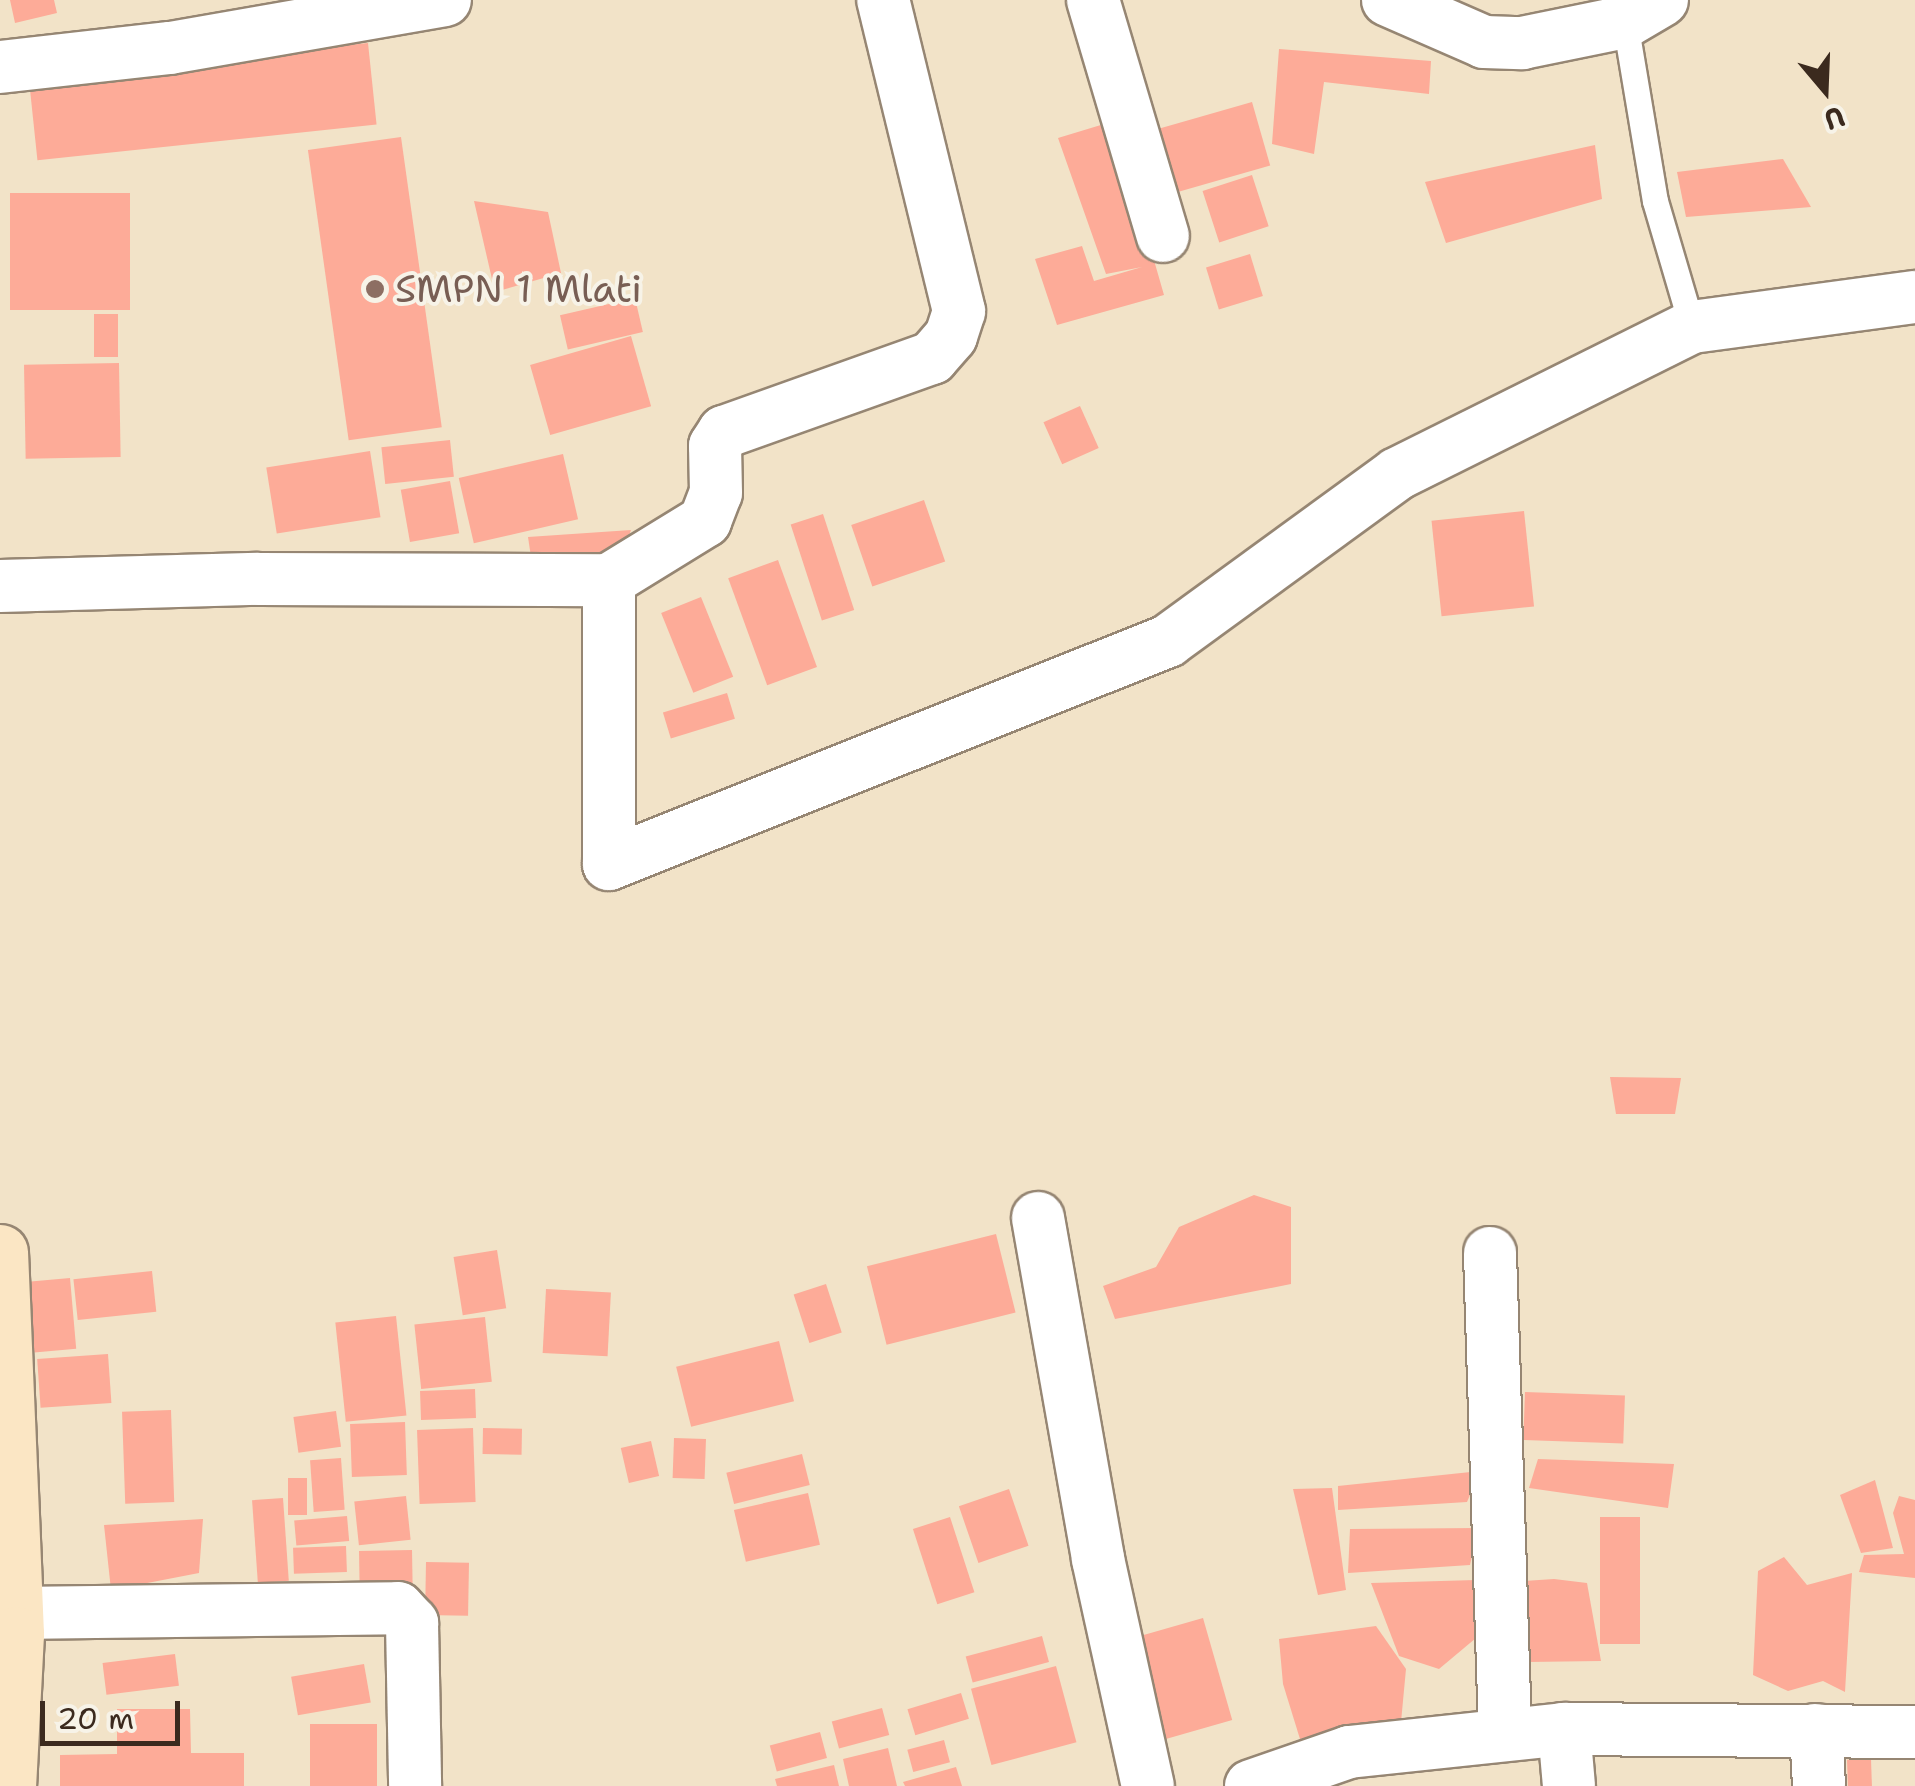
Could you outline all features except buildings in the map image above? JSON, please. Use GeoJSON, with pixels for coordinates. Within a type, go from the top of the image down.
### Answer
{"type":"FeatureCollection","features":[{"type":"Feature","properties":{"kind":"main road"},"geometry":{"type":"LineString","coordinates":[[0,1252],[16,1613],[8,1786]]}},
{"type":"Feature","properties":{"kind":"street"},"geometry":{"type":"LineString","coordinates":[[0,66],[170,48],[445,0]]}},
{"type":"Feature","properties":{"kind":"street"},"geometry":{"type":"LineString","coordinates":[[0,586],[258,579],[610,580],[706,521],[716,493],[715,446],[724,432],[932,358],[951,336],[959,311],[883,0]]}},
{"type":"Feature","properties":{"kind":"street"},"geometry":{"type":"LineString","coordinates":[[1094,0],[1163,236]]}},
{"type":"Feature","properties":{"kind":"street"},"geometry":{"type":"LineString","coordinates":[[1388,0],[1484,42],[1578,36],[1643,11]]}},
{"type":"Feature","properties":{"kind":"street"},"geometry":{"type":"LineString","coordinates":[[610,580],[609,864],[1168,640],[1397,474],[1692,327],[1915,297]]}},
{"type":"Feature","properties":{"kind":"street"},"geometry":{"type":"LineString","coordinates":[[1038,1218],[1098,1559],[1148,1786]]}},
{"type":"Feature","properties":{"kind":"street"},"geometry":{"type":"LineString","coordinates":[[1490,1253],[1505,1734]]}},
{"type":"Feature","properties":{"kind":"street"},"geometry":{"type":"LineString","coordinates":[[16,1613],[398,1608],[412,1622],[416,1786]]}},
{"type":"Feature","properties":{"kind":"street"},"geometry":{"type":"LineString","coordinates":[[1564,1729],[1569,1786]]}},
{"type":"Feature","properties":{"kind":"street"},"geometry":{"type":"LineString","coordinates":[[1252,1786],[1349,1752],[1564,1729],[1915,1732]]}},
{"type":"Feature","properties":{"kind":"street"},"geometry":{"type":"LineString","coordinates":[[1816,1730],[1820,1786]]}},
{"type":"Feature","properties":{"kind":"lane"},"geometry":{"type":"LineString","coordinates":[[1643,11],[1655,201],[1692,327]]}},
{"type":"Feature","properties":{"kind":"place","name":"SMPN 1 Mlati"},"geometry":{"type":"Point","coordinates":[375,289]}}]}
